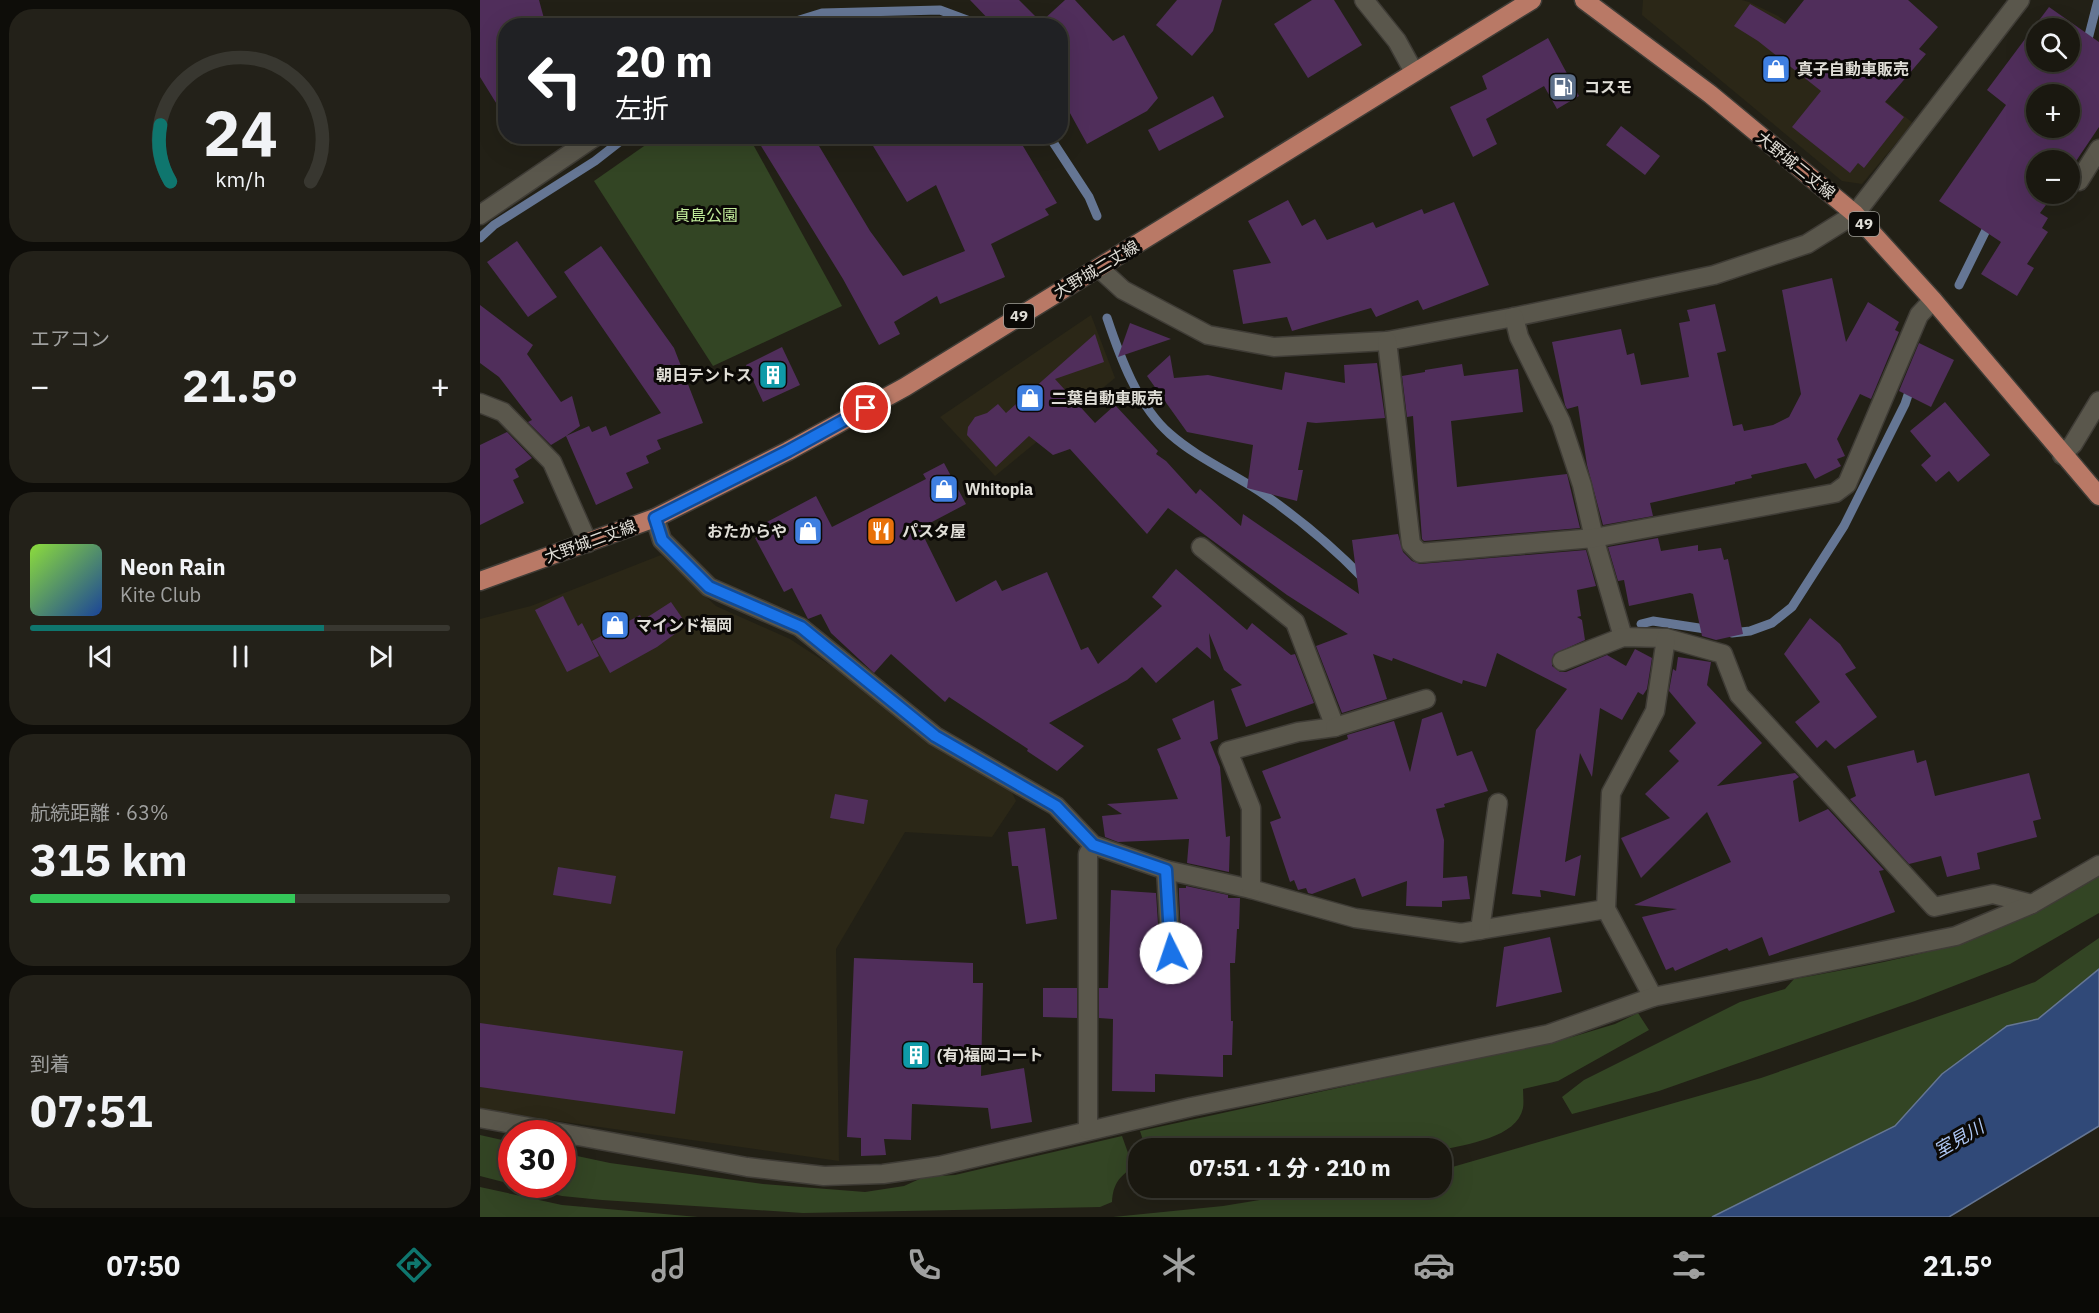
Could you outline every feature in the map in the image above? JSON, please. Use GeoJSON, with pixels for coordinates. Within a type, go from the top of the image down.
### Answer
{"type":"FeatureCollection","features":[{"type":"Feature","properties":{"kind":"main road","name":"大野城二丈線"},"geometry":{"type":"LineString","coordinates":[[480,580],[655,518],[788,451],[905,387],[1532,0]]}},
{"type":"Feature","properties":{"kind":"main road","name":"大野城二丈線"},"geometry":{"type":"LineString","coordinates":[[1584,0],[1710,94],[1855,214],[1933,300],[2099,496]]}},
{"type":"Feature","properties":{"kind":"street"},"geometry":{"type":"LineString","coordinates":[[1364,0],[1397,41],[1414,72]]}},
{"type":"Feature","properties":{"kind":"street"},"geometry":{"type":"LineString","coordinates":[[1099,268],[1123,290],[1208,334],[1274,347],[1387,341],[1714,275],[1807,244],[1855,214],[2020,0]]}},
{"type":"Feature","properties":{"kind":"street"},"geometry":{"type":"LineString","coordinates":[[480,215],[584,144]]}},
{"type":"Feature","properties":{"kind":"street"},"geometry":{"type":"LineString","coordinates":[[2080,180],[2099,149]]}},
{"type":"Feature","properties":{"kind":"street"},"geometry":{"type":"LineString","coordinates":[[1387,341],[1411,544],[1420,554],[1594,538],[1835,493],[1847,484],[1918,315],[1933,300]]}},
{"type":"Feature","properties":{"kind":"street"},"geometry":{"type":"LineString","coordinates":[[1514,317],[1519,337],[1561,422],[1582,485],[1594,538],[1623,637]]}},
{"type":"Feature","properties":{"kind":"street"},"geometry":{"type":"LineString","coordinates":[[2062,455],[2073,444],[2099,401]]}},
{"type":"Feature","properties":{"kind":"street"},"geometry":{"type":"LineString","coordinates":[[480,402],[503,412],[552,462],[588,543]]}},
{"type":"Feature","properties":{"kind":"street"},"geometry":{"type":"LineString","coordinates":[[655,518],[662,540],[709,587],[801,627],[935,736],[1056,806],[1093,845],[1166,870],[1251,889],[1355,918],[1461,933],[1606,909]]}},
{"type":"Feature","properties":{"kind":"street"},"geometry":{"type":"LineString","coordinates":[[1201,547],[1295,622],[1335,727]]}},
{"type":"Feature","properties":{"kind":"street"},"geometry":{"type":"LineString","coordinates":[[1562,661],[1623,637],[1666,638],[1723,654],[1739,695],[1935,907],[1993,894],[2032,904]]}},
{"type":"Feature","properties":{"kind":"street"},"geometry":{"type":"LineString","coordinates":[[1653,996],[1606,909],[1611,793],[1655,711],[1666,638]]}},
{"type":"Feature","properties":{"kind":"street"},"geometry":{"type":"LineString","coordinates":[[1251,889],[1251,808],[1228,751],[1298,732],[1335,727],[1426,699]]}},
{"type":"Feature","properties":{"kind":"street"},"geometry":{"type":"LineString","coordinates":[[1480,930],[1498,803]]}},
{"type":"Feature","properties":{"kind":"street"},"geometry":{"type":"LineString","coordinates":[[1088,1130],[1088,854],[1093,845]]}},
{"type":"Feature","properties":{"kind":"street"},"geometry":{"type":"LineString","coordinates":[[480,1118],[736,1165],[824,1176],[883,1174],[939,1166],[1088,1130],[1549,1034],[1653,996],[1956,936],[2032,904],[2099,865]]}},
{"type":"Feature","properties":{"kind":"street"},"geometry":{"type":"LineString","coordinates":[[1166,870],[1171,953]]}},
{"type":"Feature","properties":{"kind":"shaded area","name":"真子自動車販売"},"geometry":{"type":"Polygon","coordinates":[[[1643,0],[1742,0],[1749,2],[1778,16],[1913,123],[1862,184],[1842,181],[1642,15],[1643,0]]]}},
{"type":"Feature","properties":{"kind":"shaded area","name":"二葉自動車販売"},"geometry":{"type":"Polygon","coordinates":[[[1091,315],[1115,378],[995,476],[940,417],[1091,315]]]}},
{"type":"Feature","properties":{"kind":"shaded area"},"geometry":{"type":"Polygon","coordinates":[[[661,555],[716,606],[790,639],[859,684],[932,745],[1010,788],[1016,801],[992,837],[905,832],[836,949],[839,1161],[576,1124],[576,1120],[550,1120],[480,1110],[480,619],[531,606],[661,555]]]}},
{"type":"Feature","properties":{"kind":"green space","name":"貞島公園"},"geometry":{"type":"Polygon","coordinates":[[[647,144],[753,144],[842,306],[713,366],[594,181],[647,144]]]}},
{"type":"Feature","properties":{"kind":"green space"},"geometry":{"type":"Polygon","coordinates":[[[2099,875],[2099,913],[2010,964],[1915,1001],[1659,1091],[1572,1114],[1562,1097],[1584,1080],[1740,1002],[1785,989],[1794,979],[1906,957],[1972,939],[2021,918],[2099,875]]]}},
{"type":"Feature","properties":{"kind":"green space"},"geometry":{"type":"Polygon","coordinates":[[[2099,938],[2099,987],[1882,1146],[1739,1217],[1113,1217],[1223,1206],[1271,1198],[1452,1198],[1452,1167],[1761,1078],[2035,982],[2099,938]]]}},
{"type":"Feature","properties":{"kind":"green space"},"geometry":{"type":"Polygon","coordinates":[[[1638,1013],[1649,1030],[1558,1081],[1523,1089],[1523,1108],[1519,1118],[1511,1126],[1489,1138],[1452,1148],[1452,1138],[1142,1138],[1140,1131],[1572,1037],[1615,1024],[1638,1013]]]}},
{"type":"Feature","properties":{"kind":"green space"},"geometry":{"type":"Polygon","coordinates":[[[480,1135],[498,1139],[498,1181],[480,1176],[480,1135]]]}},
{"type":"Feature","properties":{"kind":"green space"},"geometry":{"type":"Polygon","coordinates":[[[1122,1136],[1128,1153],[1128,1171],[1118,1182],[1112,1202],[1100,1207],[803,1213],[576,1197],[576,1156],[610,1163],[763,1184],[865,1192],[904,1186],[924,1177],[955,1175],[1122,1136]]]}},
{"type":"Feature","properties":{"kind":"green space"},"geometry":{"type":"Polygon","coordinates":[[[480,1187],[498,1191],[498,1198],[530,1198],[562,1205],[698,1217],[480,1217],[480,1187]]]}},
{"type":"Feature","properties":{"kind":"water","name":"室見川"},"geometry":{"type":"Polygon","coordinates":[[[2099,969],[2099,1126],[1949,1217],[1712,1217],[1895,1126],[1942,1074],[2007,1026],[2038,1019],[2099,969]]]}},
{"type":"Feature","properties":{"kind":"building"},"geometry":{"type":"Polygon","coordinates":[[[480,0],[539,0],[544,18],[498,18],[498,106],[480,77],[480,0]]]}},
{"type":"Feature","properties":{"kind":"building"},"geometry":{"type":"Polygon","coordinates":[[[970,0],[1019,0],[1037,18],[987,18],[970,0]]]}},
{"type":"Feature","properties":{"kind":"building"},"geometry":{"type":"Polygon","coordinates":[[[1065,0],[1075,0],[1113,41],[1124,35],[1158,98],[1147,111],[1087,144],[1068,110],[1068,18],[1045,18],[1065,0]]]}},
{"type":"Feature","properties":{"kind":"building"},"geometry":{"type":"Polygon","coordinates":[[[1177,0],[1222,0],[1213,31],[1192,56],[1156,25],[1177,0]]]}},
{"type":"Feature","properties":{"kind":"building"},"geometry":{"type":"Polygon","coordinates":[[[1312,0],[1334,0],[1362,45],[1308,78],[1274,24],[1312,0]]]}},
{"type":"Feature","properties":{"kind":"building"},"geometry":{"type":"Polygon","coordinates":[[[1804,0],[1908,0],[1938,27],[1919,49],[1926,54],[1885,102],[1904,117],[1864,168],[1858,163],[1850,173],[1792,127],[1821,91],[1758,41],[1734,26],[1750,4],[1785,24],[1804,0]]]}},
{"type":"Feature","properties":{"kind":"building"},"geometry":{"type":"Polygon","coordinates":[[[2049,7],[2065,18],[2041,18],[2049,7]]]}},
{"type":"Feature","properties":{"kind":"building"},"geometry":{"type":"Polygon","coordinates":[[[2080,29],[2099,42],[2099,127],[2080,155],[2080,150],[2026,150],[2026,204],[2047,204],[2040,213],[2048,218],[2042,228],[2048,232],[2027,264],[2034,268],[2017,296],[1981,274],[2001,242],[1939,201],[2006,105],[1987,90],[2026,38],[2026,72],[2080,72],[2080,29]]]}},
{"type":"Feature","properties":{"kind":"building"},"geometry":{"type":"Polygon","coordinates":[[[1548,38],[1579,96],[1557,109],[1544,86],[1486,119],[1497,144],[1473,157],[1450,107],[1487,89],[1482,76],[1548,38]]]}},
{"type":"Feature","properties":{"kind":"building"},"geometry":{"type":"Polygon","coordinates":[[[1213,96],[1224,117],[1159,151],[1148,130],[1213,96]]]}},
{"type":"Feature","properties":{"kind":"building"},"geometry":{"type":"Polygon","coordinates":[[[1621,126],[1660,156],[1645,175],[1606,145],[1621,126]]]}},
{"type":"Feature","properties":{"kind":"building"},"geometry":{"type":"Polygon","coordinates":[[[760,144],[818,144],[870,231],[903,276],[965,251],[936,185],[907,202],[872,144],[1022,144],[1057,203],[1045,209],[1049,215],[991,244],[1005,277],[940,304],[937,296],[894,322],[900,334],[879,345],[843,279],[760,144]]]}},
{"type":"Feature","properties":{"kind":"building"},"geometry":{"type":"Polygon","coordinates":[[[1288,200],[1302,226],[1315,219],[1327,240],[1373,222],[1376,228],[1422,209],[1424,214],[1454,202],[1489,285],[1423,310],[1418,300],[1376,317],[1371,308],[1292,331],[1287,317],[1243,324],[1233,270],[1271,263],[1248,221],[1288,200]]]}},
{"type":"Feature","properties":{"kind":"building"},"geometry":{"type":"Polygon","coordinates":[[[517,241],[557,297],[528,317],[487,262],[517,241]]]}},
{"type":"Feature","properties":{"kind":"building"},"geometry":{"type":"Polygon","coordinates":[[[601,246],[674,348],[703,423],[657,440],[661,449],[646,456],[649,463],[626,473],[633,488],[596,505],[566,436],[589,426],[592,432],[606,426],[610,436],[661,413],[564,272],[601,246]]]}},
{"type":"Feature","properties":{"kind":"building"},"geometry":{"type":"Polygon","coordinates":[[[1832,278],[1846,342],[1868,302],[1899,322],[1895,330],[1899,332],[1871,399],[1860,394],[1837,439],[1845,456],[1837,459],[1841,466],[1815,479],[1806,463],[1751,475],[1752,478],[1735,482],[1735,484],[1650,503],[1653,516],[1603,525],[1587,465],[1578,406],[1567,409],[1565,405],[1552,342],[1621,329],[1627,355],[1634,353],[1641,385],[1689,377],[1679,323],[1690,321],[1687,310],[1715,304],[1726,351],[1717,353],[1733,426],[1742,424],[1744,431],[1773,425],[1789,417],[1801,394],[1782,290],[1832,278]]]}},
{"type":"Feature","properties":{"kind":"building"},"geometry":{"type":"Polygon","coordinates":[[[480,305],[533,345],[527,354],[561,402],[572,396],[580,426],[551,445],[528,422],[532,420],[499,377],[480,363],[480,305]]]}},
{"type":"Feature","properties":{"kind":"building"},"geometry":{"type":"Polygon","coordinates":[[[1130,323],[1171,339],[1118,357],[1130,323]]]}},
{"type":"Feature","properties":{"kind":"building"},"geometry":{"type":"Polygon","coordinates":[[[1095,334],[1104,362],[1055,379],[1095,423],[1115,405],[1158,451],[1156,454],[1166,461],[1196,494],[1200,489],[1241,526],[1243,514],[1359,594],[1352,540],[1398,534],[1403,552],[1412,561],[1420,564],[1586,550],[1596,586],[1577,590],[1581,616],[1577,617],[1582,620],[1585,640],[1554,654],[1552,666],[1560,672],[1566,672],[1607,655],[1626,666],[1635,649],[1652,658],[1647,689],[1643,695],[1638,692],[1622,720],[1600,708],[1592,777],[1580,753],[1565,862],[1581,855],[1575,896],[1540,890],[1541,897],[1512,894],[1536,730],[1567,689],[1497,653],[1486,687],[1463,680],[1462,684],[1393,658],[1392,661],[1373,654],[1387,699],[1342,713],[1316,646],[1348,634],[1287,595],[1168,508],[1147,534],[1070,449],[1053,455],[1029,436],[996,467],[967,435],[968,427],[975,417],[987,413],[998,404],[1006,413],[1095,334]]]}},
{"type":"Feature","properties":{"kind":"building"},"geometry":{"type":"Polygon","coordinates":[[[1919,343],[1954,360],[1931,407],[1899,391],[1919,343]]]}},
{"type":"Feature","properties":{"kind":"building","name":"朝日テントス"},"geometry":{"type":"Polygon","coordinates":[[[782,347],[800,385],[763,402],[746,365],[782,347]]]}},
{"type":"Feature","properties":{"kind":"building"},"geometry":{"type":"Polygon","coordinates":[[[1170,355],[1174,378],[1208,375],[1282,390],[1285,372],[1345,383],[1344,365],[1377,363],[1385,418],[1307,422],[1298,470],[1303,470],[1297,501],[1247,488],[1253,445],[1187,432],[1147,376],[1170,355]]]}},
{"type":"Feature","properties":{"kind":"building"},"geometry":{"type":"Polygon","coordinates":[[[1462,364],[1464,376],[1518,369],[1523,412],[1451,421],[1457,487],[1567,474],[1580,528],[1424,541],[1422,539],[1413,416],[1407,417],[1402,376],[1462,364]]]}},
{"type":"Feature","properties":{"kind":"building"},"geometry":{"type":"Polygon","coordinates":[[[1945,402],[1990,455],[1958,482],[1949,471],[1936,482],[1921,465],[1931,456],[1910,431],[1945,402]]]}},
{"type":"Feature","properties":{"kind":"building"},"geometry":{"type":"Polygon","coordinates":[[[507,432],[532,458],[515,469],[519,477],[513,480],[524,503],[480,525],[480,445],[507,432]]]}},
{"type":"Feature","properties":{"kind":"building"},"geometry":{"type":"Polygon","coordinates":[[[944,463],[966,504],[930,523],[933,528],[922,533],[956,602],[996,580],[1002,591],[1047,572],[1081,650],[1088,647],[1098,664],[1162,606],[1152,597],[1176,569],[1247,630],[1252,623],[1291,655],[1295,654],[1314,703],[1246,727],[1231,689],[1242,685],[1224,670],[1209,633],[1211,659],[1197,647],[1156,683],[1142,667],[1127,680],[1049,723],[1084,746],[1057,771],[949,697],[945,702],[891,654],[874,673],[831,633],[821,614],[808,619],[792,588],[784,592],[755,538],[771,530],[767,522],[816,496],[832,527],[926,479],[923,474],[944,463]]]}},
{"type":"Feature","properties":{"kind":"building"},"geometry":{"type":"Polygon","coordinates":[[[1658,538],[1661,551],[1698,545],[1698,551],[1721,548],[1724,560],[1728,559],[1743,634],[1716,640],[1702,636],[1693,594],[1690,593],[1629,606],[1624,580],[1618,581],[1608,547],[1658,538]]]}},
{"type":"Feature","properties":{"kind":"building"},"geometry":{"type":"Polygon","coordinates":[[[563,596],[578,626],[582,623],[599,656],[567,672],[535,610],[563,596]]]}},
{"type":"Feature","properties":{"kind":"building"},"geometry":{"type":"Polygon","coordinates":[[[671,602],[687,625],[657,647],[610,673],[592,641],[640,615],[643,620],[671,602]]]}},
{"type":"Feature","properties":{"kind":"building"},"geometry":{"type":"Polygon","coordinates":[[[1810,618],[1840,644],[1856,668],[1845,674],[1877,717],[1835,749],[1826,740],[1817,748],[1795,722],[1820,702],[1784,654],[1810,618]]]}},
{"type":"Feature","properties":{"kind":"building"},"geometry":{"type":"Polygon","coordinates":[[[1678,657],[1711,662],[1707,685],[1762,743],[1717,786],[1795,773],[1799,777],[1793,781],[1799,822],[1828,809],[1884,870],[1879,871],[1895,912],[1769,956],[1762,937],[1729,951],[1727,948],[1675,971],[1673,967],[1666,970],[1642,917],[1677,909],[1634,905],[1731,862],[1707,812],[1641,878],[1621,838],[1670,818],[1645,794],[1679,761],[1669,751],[1696,723],[1669,691],[1678,657]]]}},
{"type":"Feature","properties":{"kind":"building"},"geometry":{"type":"Polygon","coordinates":[[[1214,700],[1218,739],[1210,742],[1220,767],[1226,837],[1230,836],[1229,872],[1187,863],[1189,839],[1118,842],[1105,837],[1102,816],[1122,814],[1107,804],[1178,799],[1157,749],[1181,739],[1172,719],[1214,700]]]}},
{"type":"Feature","properties":{"kind":"building"},"geometry":{"type":"Polygon","coordinates":[[[1442,712],[1457,756],[1472,751],[1488,791],[1444,804],[1445,807],[1436,809],[1444,840],[1443,878],[1467,876],[1470,899],[1442,901],[1442,907],[1406,906],[1407,881],[1362,897],[1355,878],[1312,894],[1308,893],[1306,888],[1298,890],[1294,880],[1290,882],[1270,822],[1281,818],[1262,771],[1348,739],[1347,735],[1394,721],[1410,772],[1422,719],[1442,712]]]}},
{"type":"Feature","properties":{"kind":"building"},"geometry":{"type":"Polygon","coordinates":[[[1914,750],[1917,763],[1926,760],[1935,796],[2029,773],[2041,819],[2033,821],[2037,837],[1977,853],[1980,869],[1947,877],[1941,856],[1909,864],[1850,799],[1856,796],[1847,766],[1914,750]]]}},
{"type":"Feature","properties":{"kind":"building"},"geometry":{"type":"Polygon","coordinates":[[[835,794],[868,800],[864,824],[830,818],[835,794]]]}},
{"type":"Feature","properties":{"kind":"building"},"geometry":{"type":"Polygon","coordinates":[[[1045,828],[1057,919],[1026,924],[1018,866],[1012,866],[1008,832],[1045,828]]]}},
{"type":"Feature","properties":{"kind":"building"},"geometry":{"type":"Polygon","coordinates":[[[558,867],[616,876],[611,904],[553,895],[558,867]]]}},
{"type":"Feature","properties":{"kind":"building"},"geometry":{"type":"Polygon","coordinates":[[[1186,886],[1228,895],[1228,898],[1240,898],[1235,963],[1230,963],[1232,1055],[1223,1055],[1223,1077],[1155,1074],[1155,1092],[1112,1091],[1113,1019],[1099,1018],[1099,988],[1108,988],[1111,890],[1156,893],[1160,954],[1165,963],[1172,964],[1181,959],[1179,888],[1186,888],[1186,886]]]}},
{"type":"Feature","properties":{"kind":"building"},"geometry":{"type":"Polygon","coordinates":[[[1550,937],[1562,992],[1496,1007],[1504,947],[1550,937]]]}},
{"type":"Feature","properties":{"kind":"building","name":"(有)福岡コート"},"geometry":{"type":"Polygon","coordinates":[[[854,958],[973,963],[973,983],[983,983],[981,1076],[1024,1068],[1032,1122],[991,1129],[988,1108],[912,1104],[911,1140],[884,1139],[886,1155],[861,1156],[861,1138],[847,1137],[854,958]]]}},
{"type":"Feature","properties":{"kind":"building"},"geometry":{"type":"Polygon","coordinates":[[[1043,988],[1077,988],[1077,1018],[1043,1017],[1043,988]]]}},
{"type":"Feature","properties":{"kind":"building"},"geometry":{"type":"Polygon","coordinates":[[[480,1023],[683,1051],[675,1114],[480,1087],[480,1023]]]}},
{"type":"Feature","properties":{"kind":"waterway"},"geometry":{"type":"LineString","coordinates":[[2086,47],[2098,0]]}},
{"type":"Feature","properties":{"kind":"waterway"},"geometry":{"type":"LineString","coordinates":[[806,18],[822,13],[940,10],[962,18]]}},
{"type":"Feature","properties":{"kind":"waterway"},"geometry":{"type":"LineString","coordinates":[[480,238],[494,225],[595,161],[617,144]]}},
{"type":"Feature","properties":{"kind":"waterway"},"geometry":{"type":"LineString","coordinates":[[1054,144],[1089,197],[1097,216]]}},
{"type":"Feature","properties":{"kind":"waterway"},"geometry":{"type":"LineString","coordinates":[[1959,285],[1990,222]]}},
{"type":"Feature","properties":{"kind":"waterway"},"geometry":{"type":"LineString","coordinates":[[1107,318],[1131,380],[1148,410],[1159,423],[1191,450],[1259,491],[1287,511],[1364,579]]}},
{"type":"Feature","properties":{"kind":"waterway"},"geometry":{"type":"LineString","coordinates":[[1732,633],[1750,631],[1772,623],[1792,607],[1844,526],[1905,404],[1911,386]]}},
{"type":"Feature","properties":{"kind":"waterway"},"geometry":{"type":"LineString","coordinates":[[1641,624],[1653,621],[1712,630]]}},
{"type":"Feature","properties":{"kind":"place","name":"真子自動車販売"},"geometry":{"type":"Point","coordinates":[1776,69]}},
{"type":"Feature","properties":{"kind":"place","name":"コスモ"},"geometry":{"type":"Point","coordinates":[1563,87]}},
{"type":"Feature","properties":{"kind":"place","name":"朝日テントス"},"geometry":{"type":"Point","coordinates":[773,375]}},
{"type":"Feature","properties":{"kind":"place","name":"二葉自動車販売"},"geometry":{"type":"Point","coordinates":[1030,398]}},
{"type":"Feature","properties":{"kind":"place","name":"Whitopia"},"geometry":{"type":"Point","coordinates":[944,489]}},
{"type":"Feature","properties":{"kind":"place","name":"おたからや"},"geometry":{"type":"Point","coordinates":[808,531]}},
{"type":"Feature","properties":{"kind":"place","name":"パスタ屋"},"geometry":{"type":"Point","coordinates":[881,531]}},
{"type":"Feature","properties":{"kind":"place","name":"マインド福岡"},"geometry":{"type":"Point","coordinates":[615,625]}},
{"type":"Feature","properties":{"kind":"place","name":"(有)福岡コート"},"geometry":{"type":"Point","coordinates":[916,1055]}},
{"type":"Feature","properties":{"kind":"route"},"geometry":{"type":"LineString","coordinates":[[866,408],[788,451],[655,518],[662,540],[709,587],[801,627],[935,736],[1056,806],[1093,845],[1166,870],[1171,953]]}}]}
